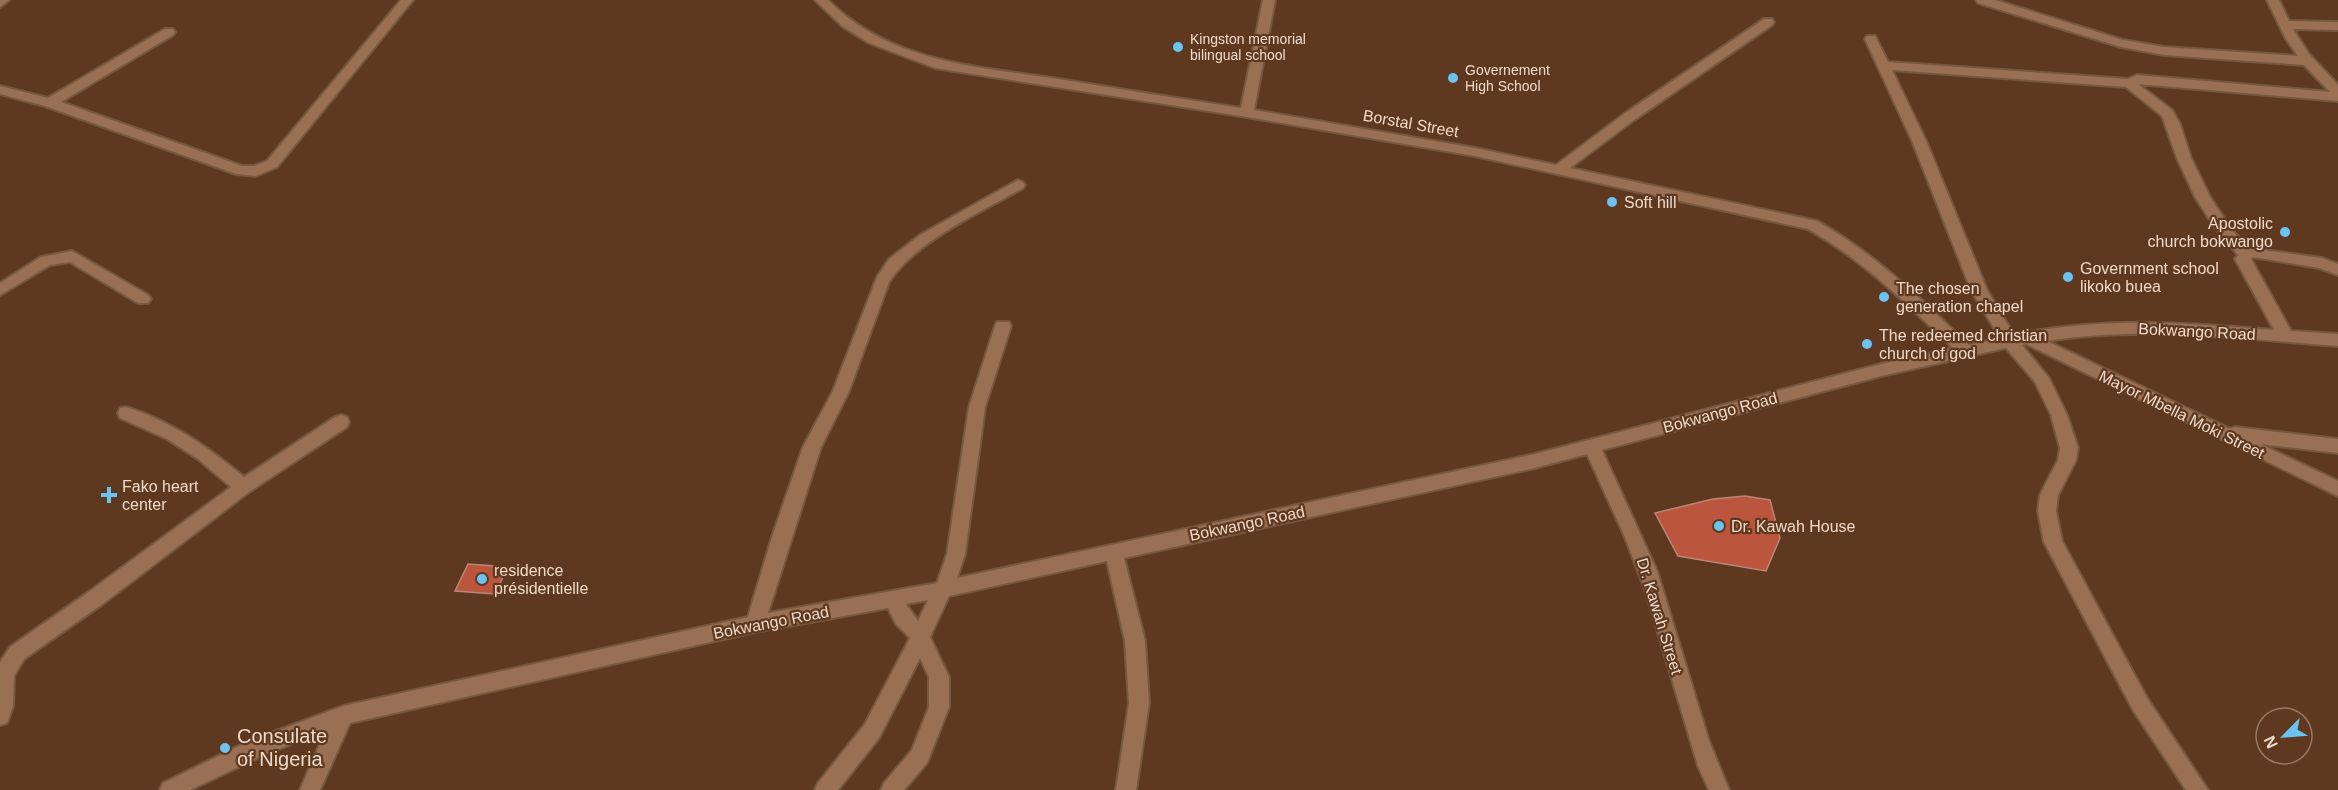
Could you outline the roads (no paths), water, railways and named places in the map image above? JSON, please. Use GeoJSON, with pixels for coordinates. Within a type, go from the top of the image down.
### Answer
{"type":"FeatureCollection","features":[{"type":"Feature","properties":{"kind":"street"},"geometry":{"type":"LineString","coordinates":[[0,90],[50,103],[241,171],[256,171],[272,164],[407,0]]}},
{"type":"Feature","properties":{"kind":"street","name":"Borstal Street"},"geometry":{"type":"LineString","coordinates":[[821,0],[837,19],[891,50],[935,64],[1247,113],[1475,152],[1812,225],[1846,244],[1884,274],[1966,351]]}},
{"type":"Feature","properties":{"kind":"street"},"geometry":{"type":"LineString","coordinates":[[1247,113],[1269,0]]}},
{"type":"Feature","properties":{"kind":"street"},"geometry":{"type":"LineString","coordinates":[[1982,0],[2121,43],[2164,51],[2307,61]]}},
{"type":"Feature","properties":{"kind":"street"},"geometry":{"type":"LineString","coordinates":[[2272,0],[2307,61],[2330,82],[2338,96]]}},
{"type":"Feature","properties":{"kind":"street"},"geometry":{"type":"LineString","coordinates":[[1558,170],[1629,117],[1768,22]]}},
{"type":"Feature","properties":{"kind":"street"},"geometry":{"type":"LineString","coordinates":[[2285,25],[2338,26]]}},
{"type":"Feature","properties":{"kind":"street"},"geometry":{"type":"LineString","coordinates":[[50,103],[169,32]]}},
{"type":"Feature","properties":{"kind":"street"},"geometry":{"type":"LineString","coordinates":[[1871,39],[1920,143],[1979,290],[2018,340],[2041,378],[2059,415],[2069,448],[2067,460],[2049,495],[2047,512],[2053,542],[2140,704],[2198,790]]}},
{"type":"Feature","properties":{"kind":"street"},"geometry":{"type":"LineString","coordinates":[[1884,66],[2130,83],[2137,79],[2217,88],[2338,96]]}},
{"type":"Feature","properties":{"kind":"street"},"geometry":{"type":"LineString","coordinates":[[2130,83],[2138,93],[2168,114],[2185,160],[2208,207],[2229,239],[2246,254]]}},
{"type":"Feature","properties":{"kind":"street"},"geometry":{"type":"LineString","coordinates":[[755,624],[781,537],[812,447],[841,391],[882,281],[894,263],[925,239],[1018,186]]}},
{"type":"Feature","properties":{"kind":"street"},"geometry":{"type":"LineString","coordinates":[[2286,336],[2243,259],[2246,254],[2253,252],[2322,263],[2338,270]]}},
{"type":"Feature","properties":{"kind":"street"},"geometry":{"type":"LineString","coordinates":[[0,290],[46,261],[72,256],[143,299]]}},
{"type":"Feature","properties":{"kind":"street"},"geometry":{"type":"LineString","coordinates":[[825,790],[872,731],[902,675],[940,590],[951,572],[956,554],[977,407],[1003,326]]}},
{"type":"Feature","properties":{"kind":"street","name":"Bokwango Road"},"geometry":{"type":"LineString","coordinates":[[170,790],[202,772],[280,737],[343,715],[755,624],[940,590],[1535,461],[1966,351],[2018,340],[2082,329],[2160,327],[2338,340]]}},
{"type":"Feature","properties":{"kind":"street","name":"Mayor Mbella Moki Street"},"geometry":{"type":"LineString","coordinates":[[2018,340],[2220,432],[2338,489]]}},
{"type":"Feature","properties":{"kind":"street"},"geometry":{"type":"LineString","coordinates":[[126,413],[172,434],[204,454],[243,487]]}},
{"type":"Feature","properties":{"kind":"street"},"geometry":{"type":"LineString","coordinates":[[0,716],[4,696],[4,677],[16,653],[97,597],[243,487],[341,422]]}},
{"type":"Feature","properties":{"kind":"street"},"geometry":{"type":"LineString","coordinates":[[2220,432],[2338,446]]}},
{"type":"Feature","properties":{"kind":"street","name":"Dr. Kawah Street"},"geometry":{"type":"LineString","coordinates":[[1592,446],[1622,508],[1655,591],[1705,760],[1719,790]]}},
{"type":"Feature","properties":{"kind":"street"},"geometry":{"type":"LineString","coordinates":[[1114,552],[1135,641],[1139,703],[1126,790]]}},
{"type":"Feature","properties":{"kind":"street"},"geometry":{"type":"LineString","coordinates":[[891,790],[920,756],[939,707],[939,677],[919,635],[903,618],[893,598]]}},
{"type":"Feature","properties":{"kind":"street"},"geometry":{"type":"LineString","coordinates":[[310,790],[343,715]]}},
{"type":"Feature","properties":{"kind":"place","name":"Kingston memorial bilingual school"},"geometry":{"type":"Point","coordinates":[1178,47]}},
{"type":"Feature","properties":{"kind":"place","name":"Governement High School"},"geometry":{"type":"Point","coordinates":[1453,78]}},
{"type":"Feature","properties":{"kind":"place","name":"Soft hill"},"geometry":{"type":"Point","coordinates":[1612,202]}},
{"type":"Feature","properties":{"kind":"place","name":"Apostolic church bokwango"},"geometry":{"type":"Point","coordinates":[2285,232]}},
{"type":"Feature","properties":{"kind":"place","name":"Government school likoko buea"},"geometry":{"type":"Point","coordinates":[2068,277]}},
{"type":"Feature","properties":{"kind":"place","name":"The chosen generation chapel"},"geometry":{"type":"Point","coordinates":[1884,297]}},
{"type":"Feature","properties":{"kind":"place","name":"The redeemed christian church of god"},"geometry":{"type":"Point","coordinates":[1867,344]}},
{"type":"Feature","properties":{"kind":"place","name":"Fako heart center"},"geometry":{"type":"Point","coordinates":[109,495]}},
{"type":"Feature","properties":{"kind":"place","name":"Dr. Kawah House"},"geometry":{"type":"Point","coordinates":[1719,526]}},
{"type":"Feature","properties":{"kind":"place","name":"residence présidentielle"},"geometry":{"type":"Point","coordinates":[482,579]}},
{"type":"Feature","properties":{"kind":"place","name":"Consulate of Nigeria"},"geometry":{"type":"Point","coordinates":[225,748]}}]}
